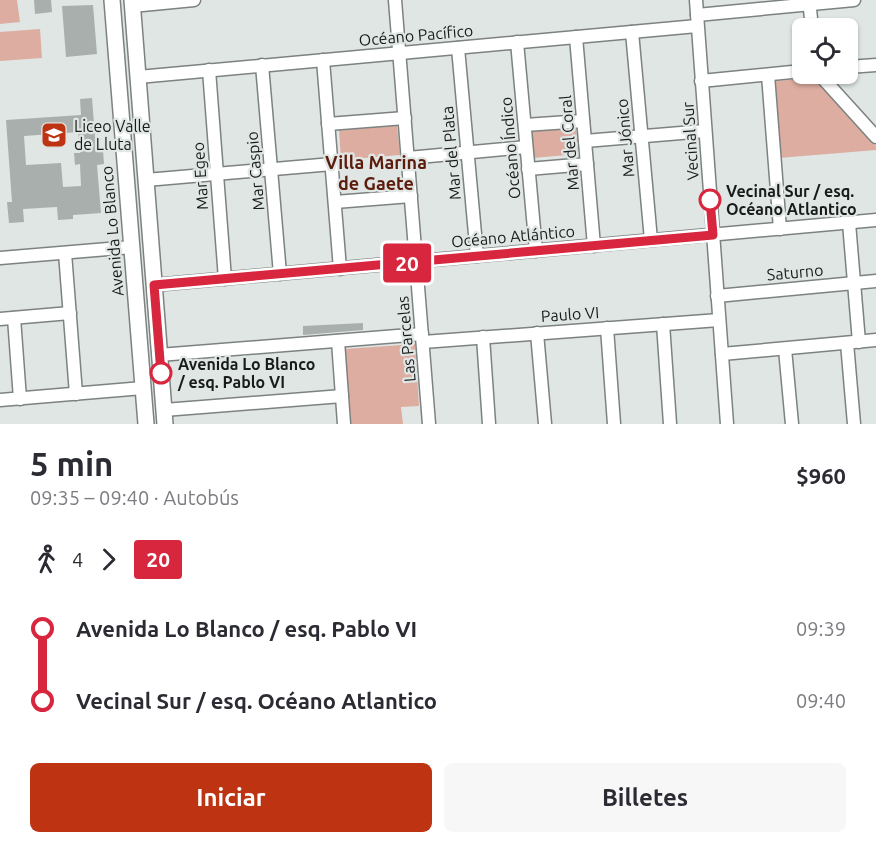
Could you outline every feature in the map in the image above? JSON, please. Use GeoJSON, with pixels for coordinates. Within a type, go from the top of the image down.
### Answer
{"type":"FeatureCollection","features":[{"type":"Feature","properties":{"kind":"main road","name":"Avenida Lo Blanco"},"geometry":{"type":"LineString","coordinates":[[112,0],[146,424]]}},
{"type":"Feature","properties":{"kind":"main road"},"geometry":{"type":"LineString","coordinates":[[132,3],[164,417]]}},
{"type":"Feature","properties":{"kind":"main road"},"geometry":{"type":"LineString","coordinates":[[120,107],[140,106]]}},
{"type":"Feature","properties":{"kind":"street"},"geometry":{"type":"LineString","coordinates":[[132,3],[194,0]]}},
{"type":"Feature","properties":{"kind":"street","name":"Las Parcelas"},"geometry":{"type":"LineString","coordinates":[[395,0],[429,424]]}},
{"type":"Feature","properties":{"kind":"street","name":"Vecinal Sur"},"geometry":{"type":"LineString","coordinates":[[696,0],[727,424]]}},
{"type":"Feature","properties":{"kind":"street","name":"Océano Pacífico"},"geometry":{"type":"LineString","coordinates":[[138,77],[632,32],[810,2],[854,0]]}},
{"type":"Feature","properties":{"kind":"street"},"geometry":{"type":"LineString","coordinates":[[810,2],[811,18]]}},
{"type":"Feature","properties":{"kind":"street","name":"Mar Jónico"},"geometry":{"type":"LineString","coordinates":[[632,32],[651,240]]}},
{"type":"Feature","properties":{"kind":"street","name":"Mar del Coral"},"geometry":{"type":"LineString","coordinates":[[576,37],[594,246]]}},
{"type":"Feature","properties":{"kind":"street","name":"Océano Índico"},"geometry":{"type":"LineString","coordinates":[[517,42],[536,251]]}},
{"type":"Feature","properties":{"kind":"street","name":"Mar del Plata"},"geometry":{"type":"LineString","coordinates":[[458,48],[477,256]]}},
{"type":"Feature","properties":{"kind":"street"},"geometry":{"type":"LineString","coordinates":[[323,60],[340,268]]}},
{"type":"Feature","properties":{"kind":"street","name":"Mar Caspio"},"geometry":{"type":"LineString","coordinates":[[262,65],[280,274]]}},
{"type":"Feature","properties":{"kind":"street"},"geometry":{"type":"LineString","coordinates":[[858,66],[876,65]]}},
{"type":"Feature","properties":{"kind":"street","name":"Mar Egeo"},"geometry":{"type":"LineString","coordinates":[[209,70],[225,279]]}},
{"type":"Feature","properties":{"kind":"street"},"geometry":{"type":"LineString","coordinates":[[702,81],[792,72]]}},
{"type":"Feature","properties":{"kind":"street"},"geometry":{"type":"LineString","coordinates":[[768,75],[780,229]]}},
{"type":"Feature","properties":{"kind":"street"},"geometry":{"type":"LineString","coordinates":[[828,84],[876,137]]}},
{"type":"Feature","properties":{"kind":"street"},"geometry":{"type":"LineString","coordinates":[[328,124],[405,118]]}},
{"type":"Feature","properties":{"kind":"street"},"geometry":{"type":"LineString","coordinates":[[525,125],[583,121]]}},
{"type":"Feature","properties":{"kind":"street"},"geometry":{"type":"LineString","coordinates":[[585,141],[705,131]]}},
{"type":"Feature","properties":{"kind":"street"},"geometry":{"type":"LineString","coordinates":[[408,158],[526,147]]}},
{"type":"Feature","properties":{"kind":"street"},"geometry":{"type":"LineString","coordinates":[[146,180],[332,164]]}},
{"type":"Feature","properties":{"kind":"street"},"geometry":{"type":"LineString","coordinates":[[528,169],[587,164]]}},
{"type":"Feature","properties":{"kind":"street"},"geometry":{"type":"LineString","coordinates":[[335,202],[411,196]]}},
{"type":"Feature","properties":{"kind":"street","name":"Océano Atlántico"},"geometry":{"type":"LineString","coordinates":[[154,285],[876,220]]}},
{"type":"Feature","properties":{"kind":"street"},"geometry":{"type":"LineString","coordinates":[[849,223],[854,283],[854,424]]}},
{"type":"Feature","properties":{"kind":"street"},"geometry":{"type":"LineString","coordinates":[[0,258],[132,247]]}},
{"type":"Feature","properties":{"kind":"street"},"geometry":{"type":"LineString","coordinates":[[65,253],[76,394]]}},
{"type":"Feature","properties":{"kind":"street","name":"Saturno"},"geometry":{"type":"LineString","coordinates":[[717,296],[876,281]]}},
{"type":"Feature","properties":{"kind":"street"},"geometry":{"type":"LineString","coordinates":[[0,319],[70,313]]}},
{"type":"Feature","properties":{"kind":"street"},"geometry":{"type":"LineString","coordinates":[[14,318],[20,399]]}},
{"type":"Feature","properties":{"kind":"street","name":"Paulo VI"},"geometry":{"type":"LineString","coordinates":[[159,355],[338,341],[483,338],[719,320]]}},
{"type":"Feature","properties":{"kind":"street"},"geometry":{"type":"LineString","coordinates":[[663,324],[670,424]]}},
{"type":"Feature","properties":{"kind":"street"},"geometry":{"type":"LineString","coordinates":[[607,328],[614,424]]}},
{"type":"Feature","properties":{"kind":"street"},"geometry":{"type":"LineString","coordinates":[[537,333],[545,424]]}},
{"type":"Feature","properties":{"kind":"street"},"geometry":{"type":"LineString","coordinates":[[483,338],[489,424]]}},
{"type":"Feature","properties":{"kind":"street"},"geometry":{"type":"LineString","coordinates":[[722,354],[876,340]]}},
{"type":"Feature","properties":{"kind":"street"},"geometry":{"type":"LineString","coordinates":[[338,341],[344,424]]}},
{"type":"Feature","properties":{"kind":"street"},"geometry":{"type":"LineString","coordinates":[[785,348],[792,424]]}},
{"type":"Feature","properties":{"kind":"street"},"geometry":{"type":"LineString","coordinates":[[0,400],[143,388]]}},
{"type":"Feature","properties":{"kind":"street"},"geometry":{"type":"LineString","coordinates":[[164,417],[342,396]]}},
{"type":"Feature","properties":{"kind":"shaded area"},"geometry":{"type":"Polygon","coordinates":[[[0,0],[17,0],[20,22],[0,24],[0,0]]]}},
{"type":"Feature","properties":{"kind":"shaded area"},"geometry":{"type":"Polygon","coordinates":[[[40,29],[42,58],[0,61],[0,32],[40,29]]]}},
{"type":"Feature","properties":{"kind":"shaded area"},"geometry":{"type":"Polygon","coordinates":[[[792,80],[792,84],[820,84],[876,146],[876,150],[779,158],[774,81],[792,80]]]}},
{"type":"Feature","properties":{"kind":"shaded area"},"geometry":{"type":"Polygon","coordinates":[[[397,125],[400,155],[341,160],[339,130],[397,125]]]}},
{"type":"Feature","properties":{"kind":"shaded area"},"geometry":{"type":"Polygon","coordinates":[[[576,127],[578,154],[533,158],[531,131],[576,127]]]}},
{"type":"Feature","properties":{"kind":"shaded area"},"geometry":{"type":"Polygon","coordinates":[[[415,344],[419,406],[401,407],[403,424],[350,424],[345,349],[415,344]]]}},
{"type":"Feature","properties":{"kind":"building"},"geometry":{"type":"Polygon","coordinates":[[[34,0],[51,0],[52,12],[35,14],[34,0]]]}},
{"type":"Feature","properties":{"kind":"building"},"geometry":{"type":"Polygon","coordinates":[[[93,5],[97,54],[66,57],[62,6],[93,5]]]}},
{"type":"Feature","properties":{"kind":"building"},"geometry":{"type":"Polygon","coordinates":[[[92,98],[96,150],[103,150],[104,164],[97,165],[101,213],[73,215],[73,219],[58,220],[57,207],[23,209],[24,222],[9,223],[7,202],[12,202],[6,120],[81,115],[80,99],[92,98]],[[78,132],[24,136],[26,165],[61,163],[63,187],[81,186],[80,164],[75,165],[74,153],[80,153],[78,132]]]}},
{"type":"Feature","properties":{"kind":"building"},"geometry":{"type":"Polygon","coordinates":[[[363,323],[363,330],[303,335],[303,326],[363,323]]]}},
{"type":"Feature","properties":{"kind":"bus line","name":"20"},"geometry":{"type":"LineString","coordinates":[[161,373],[154,285],[713,235],[710,200]]}},
{"type":"Feature","properties":{"kind":"place","name":"Liceo Valle de Lluta"},"geometry":{"type":"Point","coordinates":[54,135]}},
{"type":"Feature","properties":{"kind":"place","name":"Vecinal Sur / esq. Océano Atlantico"},"geometry":{"type":"Point","coordinates":[710,200]}},
{"type":"Feature","properties":{"kind":"place","name":"Avenida Lo Blanco / esq. Pablo VI"},"geometry":{"type":"Point","coordinates":[161,373]}},
{"type":"Feature","properties":{"kind":"district","name":"Villa Marina de Gaete"},"geometry":{"type":"Point","coordinates":[376,174]}}]}
